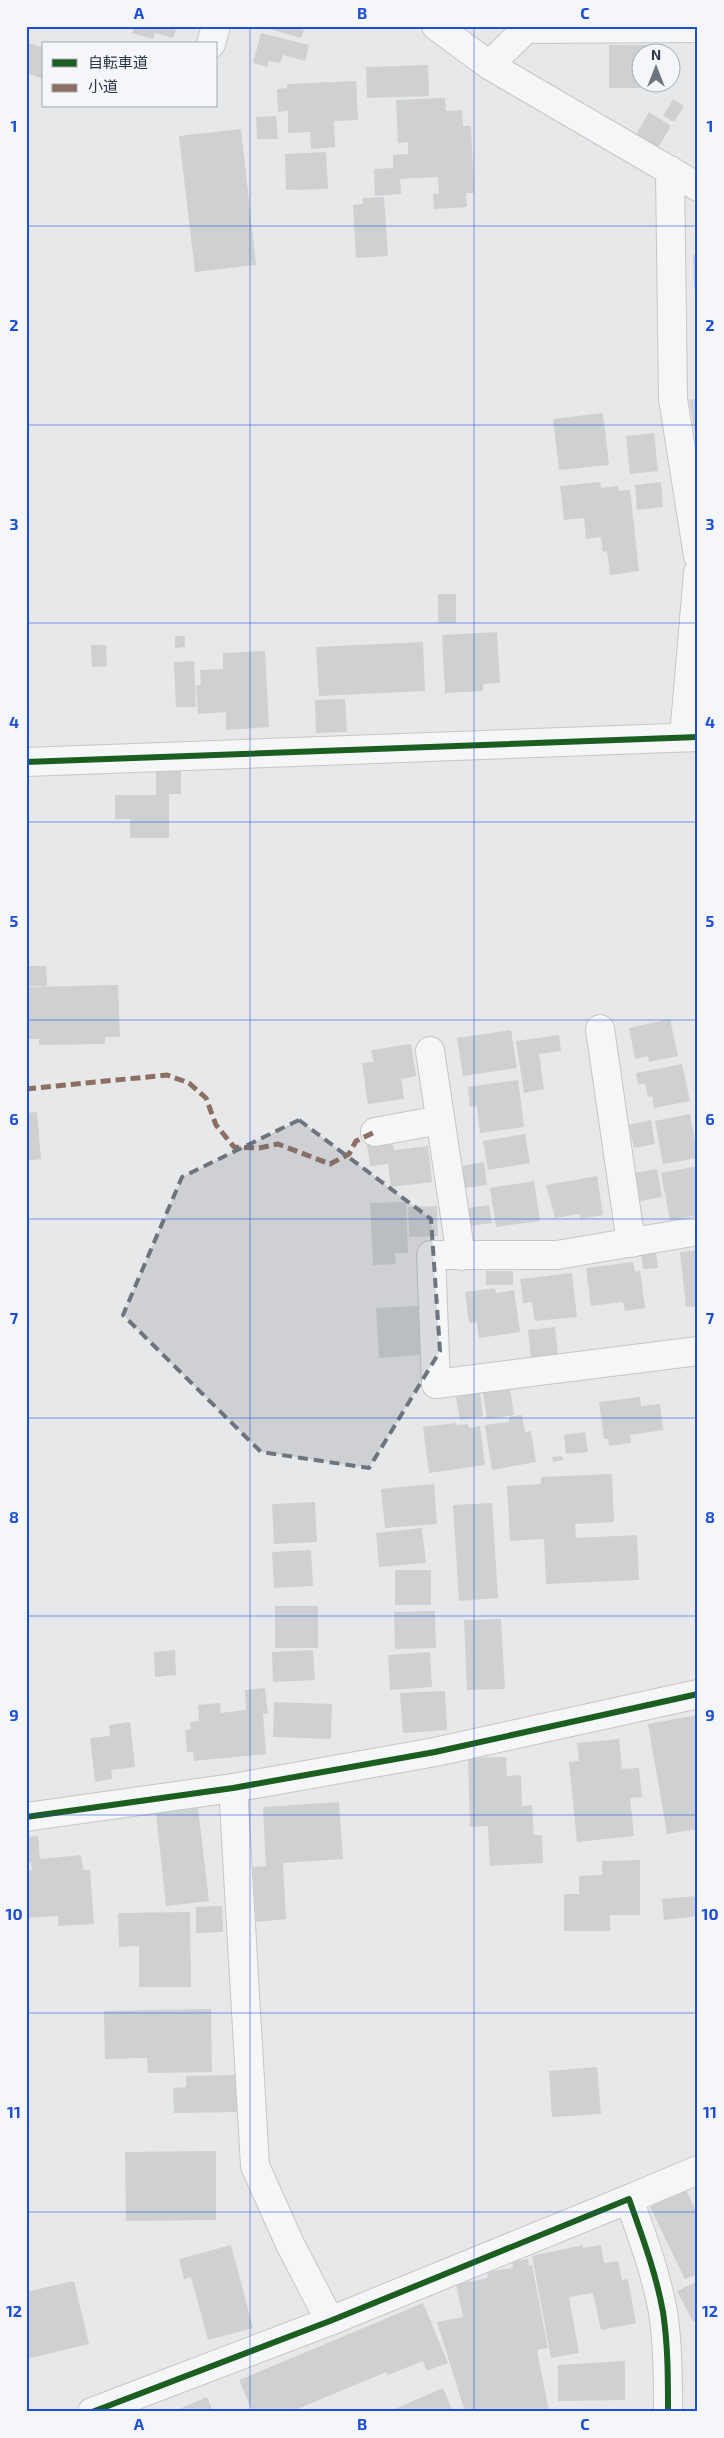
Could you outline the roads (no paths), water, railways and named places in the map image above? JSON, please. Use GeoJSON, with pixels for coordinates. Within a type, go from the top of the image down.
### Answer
{"type":"FeatureCollection","features":[{"type":"Feature","properties":{"kind":"street"},"geometry":{"type":"LineString","coordinates":[[212,42],[216,26]]}},
{"type":"Feature","properties":{"kind":"street"},"geometry":{"type":"LineString","coordinates":[[436,26],[489,65],[698,186]]}},
{"type":"Feature","properties":{"kind":"street"},"geometry":{"type":"LineString","coordinates":[[489,65],[526,29],[698,28]]}},
{"type":"Feature","properties":{"kind":"street"},"geometry":{"type":"LineString","coordinates":[[670,170],[673,399],[698,556]]}},
{"type":"Feature","properties":{"kind":"street"},"geometry":{"type":"LineString","coordinates":[[26,762],[691,737],[698,573]]}},
{"type":"Feature","properties":{"kind":"street"},"geometry":{"type":"LineString","coordinates":[[600,1028],[631,1243]]}},
{"type":"Feature","properties":{"kind":"street"},"geometry":{"type":"LineString","coordinates":[[430,1051],[461,1256]]}},
{"type":"Feature","properties":{"kind":"street"},"geometry":{"type":"LineString","coordinates":[[375,1132],[440,1120]]}},
{"type":"Feature","properties":{"kind":"street"},"geometry":{"type":"LineString","coordinates":[[698,1230],[557,1255],[431,1255],[436,1384],[698,1351]]}},
{"type":"Feature","properties":{"kind":"street"},"geometry":{"type":"LineString","coordinates":[[26,1817],[233,1788],[435,1752],[698,1694]]}},
{"type":"Feature","properties":{"kind":"street"},"geometry":{"type":"LineString","coordinates":[[233,1788],[256,2166],[290,2244],[330,2321]]}},
{"type":"Feature","properties":{"kind":"street"},"geometry":{"type":"LineString","coordinates":[[92,2412],[330,2321],[698,2170]]}},
{"type":"Feature","properties":{"kind":"street"},"geometry":{"type":"LineString","coordinates":[[629,2199],[654,2273],[663,2312],[668,2350],[668,2412]]}}]}
